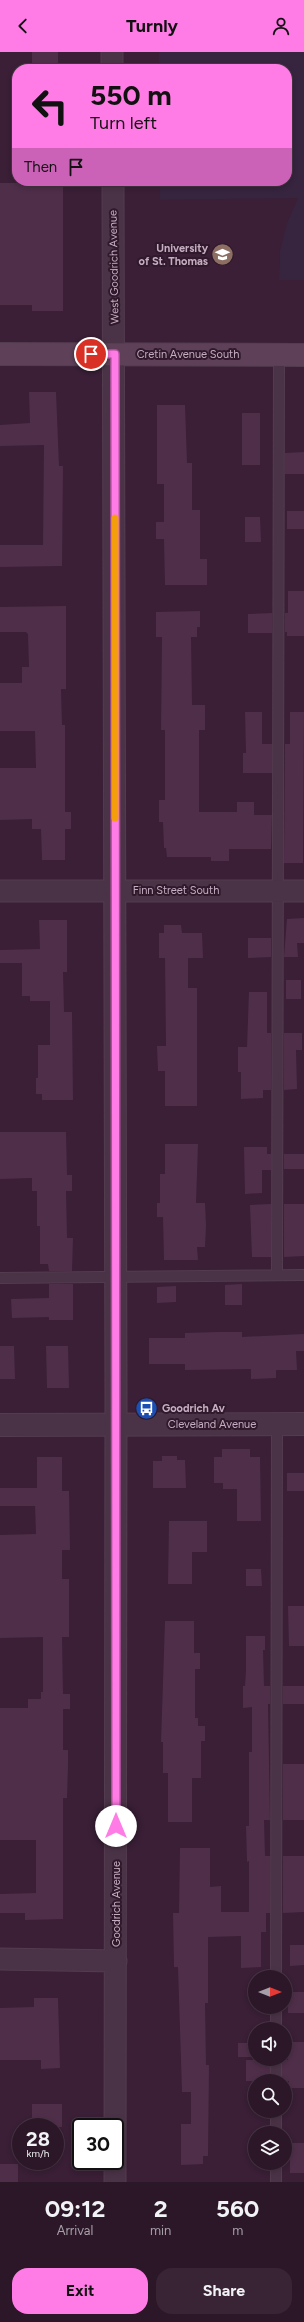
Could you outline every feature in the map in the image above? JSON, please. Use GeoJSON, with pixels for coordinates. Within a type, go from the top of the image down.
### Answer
{"type":"FeatureCollection","features":[{"type":"Feature","properties":{"kind":"main road","name":"Cretin Avenue South"},"geometry":{"type":"LineString","coordinates":[[0,354],[304,355]]}},
{"type":"Feature","properties":{"kind":"street"},"geometry":{"type":"LineString","coordinates":[[112,52],[112,64]]}},
{"type":"Feature","properties":{"kind":"street","name":"West Goodrich Avenue"},"geometry":{"type":"LineString","coordinates":[[114,186],[115,354]]}},
{"type":"Feature","properties":{"kind":"street","name":"Goodrich Avenue"},"geometry":{"type":"LineString","coordinates":[[115,354],[115,2182]]}},
{"type":"Feature","properties":{"kind":"street","name":"Finn Street South"},"geometry":{"type":"LineString","coordinates":[[0,891],[304,890]]}},
{"type":"Feature","properties":{"kind":"street","name":"Cleveland Avenue"},"geometry":{"type":"LineString","coordinates":[[0,1425],[304,1424]]}},
{"type":"Feature","properties":{"kind":"street"},"geometry":{"type":"LineString","coordinates":[[0,1959],[116,1960]]}},
{"type":"Feature","properties":{"kind":"lane"},"geometry":{"type":"LineString","coordinates":[[277,1275],[279,355]]}},
{"type":"Feature","properties":{"kind":"lane"},"geometry":{"type":"LineString","coordinates":[[0,1278],[304,1275]]}},
{"type":"Feature","properties":{"kind":"lane"},"geometry":{"type":"LineString","coordinates":[[276,1970],[277,1424]]}},
{"type":"Feature","properties":{"kind":"lane"},"geometry":{"type":"LineString","coordinates":[[276,2170],[276,2182]]}},
{"type":"Feature","properties":{"kind":"shaded area"},"geometry":{"type":"Polygon","coordinates":[[[159,52],[304,52],[304,280],[279,280],[280,251],[287,223],[298,198],[160,200],[160,186],[292,186],[292,64],[159,64],[159,52]]]}},
{"type":"Feature","properties":{"kind":"building"},"geometry":{"type":"Polygon","coordinates":[[[32,52],[58,52],[58,64],[32,64],[32,52]]]}},
{"type":"Feature","properties":{"kind":"building"},"geometry":{"type":"Polygon","coordinates":[[[0,183],[12,183],[12,186],[63,186],[63,311],[32,311],[32,305],[0,305],[0,183]]]}},
{"type":"Feature","properties":{"kind":"building"},"geometry":{"type":"Polygon","coordinates":[[[29,392],[56,392],[59,466],[63,466],[62,566],[0,567],[0,545],[43,545],[44,445],[0,446],[0,425],[30,423],[29,392]]]}},
{"type":"Feature","properties":{"kind":"building"},"geometry":{"type":"Polygon","coordinates":[[[157,405],[185,405],[187,463],[192,463],[192,510],[200,510],[200,559],[207,559],[207,585],[165,585],[164,539],[156,539],[156,522],[164,522],[164,484],[157,484],[157,405]]]}},
{"type":"Feature","properties":{"kind":"building"},"geometry":{"type":"Polygon","coordinates":[[[242,413],[260,413],[260,465],[242,465],[242,413]]]}},
{"type":"Feature","properties":{"kind":"building"},"geometry":{"type":"Polygon","coordinates":[[[304,452],[304,474],[285,474],[285,453],[304,452]]]}},
{"type":"Feature","properties":{"kind":"building"},"geometry":{"type":"Polygon","coordinates":[[[287,511],[304,511],[304,529],[287,529],[287,511]]]}},
{"type":"Feature","properties":{"kind":"building"},"geometry":{"type":"Polygon","coordinates":[[[245,517],[260,517],[261,542],[245,542],[245,517]]]}},
{"type":"Feature","properties":{"kind":"building"},"geometry":{"type":"Polygon","coordinates":[[[288,591],[304,591],[304,636],[287,636],[287,632],[285,632],[285,613],[288,613],[288,591]]]}},
{"type":"Feature","properties":{"kind":"building"},"geometry":{"type":"Polygon","coordinates":[[[66,606],[66,689],[61,689],[62,725],[65,725],[65,812],[71,812],[71,829],[65,829],[65,860],[42,860],[41,829],[32,829],[32,819],[0,820],[0,768],[36,768],[35,731],[0,731],[0,683],[22,683],[22,667],[29,667],[28,634],[26,632],[0,632],[0,607],[66,606]]]}},
{"type":"Feature","properties":{"kind":"building"},"geometry":{"type":"Polygon","coordinates":[[[200,611],[200,627],[197,627],[197,637],[191,637],[192,705],[205,705],[205,730],[199,730],[199,812],[237,812],[237,802],[254,802],[254,815],[272,815],[271,849],[229,849],[229,861],[211,861],[211,857],[167,857],[166,848],[164,848],[163,822],[159,822],[159,800],[165,800],[165,730],[161,730],[162,637],[156,637],[156,612],[200,611]]]}},
{"type":"Feature","properties":{"kind":"building"},"geometry":{"type":"Polygon","coordinates":[[[272,613],[272,633],[248,633],[248,614],[272,613]]]}},
{"type":"Feature","properties":{"kind":"building"},"geometry":{"type":"Polygon","coordinates":[[[245,712],[262,712],[262,744],[272,744],[272,773],[243,773],[243,753],[246,753],[245,712]]]}},
{"type":"Feature","properties":{"kind":"building"},"geometry":{"type":"Polygon","coordinates":[[[290,712],[304,712],[303,863],[284,863],[285,744],[290,744],[290,712]]]}},
{"type":"Feature","properties":{"kind":"building"},"geometry":{"type":"Polygon","coordinates":[[[304,918],[304,943],[297,943],[298,957],[284,957],[287,919],[304,918]]]}},
{"type":"Feature","properties":{"kind":"building"},"geometry":{"type":"Polygon","coordinates":[[[39,920],[67,920],[67,972],[63,972],[64,1012],[72,1012],[73,1100],[42,1100],[42,1094],[36,1094],[36,1078],[38,1078],[38,1045],[50,1045],[50,1001],[30,1001],[30,996],[22,996],[22,963],[0,963],[0,950],[40,949],[39,920]]]}},
{"type":"Feature","properties":{"kind":"building"},"geometry":{"type":"Polygon","coordinates":[[[164,925],[181,925],[182,933],[202,933],[203,958],[188,958],[188,988],[197,988],[197,1106],[165,1106],[165,1071],[158,1071],[157,1046],[166,1046],[165,958],[159,958],[159,933],[164,933],[164,925]]]}},
{"type":"Feature","properties":{"kind":"building"},"geometry":{"type":"Polygon","coordinates":[[[248,938],[271,938],[271,957],[248,958],[248,938]]]}},
{"type":"Feature","properties":{"kind":"building"},"geometry":{"type":"Polygon","coordinates":[[[286,980],[301,980],[301,999],[286,999],[286,980]]]}},
{"type":"Feature","properties":{"kind":"building"},"geometry":{"type":"Polygon","coordinates":[[[249,992],[267,992],[267,1033],[271,1033],[271,1090],[263,1090],[263,1098],[241,1099],[241,1072],[238,1072],[238,1047],[247,1047],[249,992]]]}},
{"type":"Feature","properties":{"kind":"building"},"geometry":{"type":"Polygon","coordinates":[[[284,1033],[302,1033],[302,1050],[296,1050],[297,1089],[284,1090],[284,1033]]]}},
{"type":"Feature","properties":{"kind":"building"},"geometry":{"type":"Polygon","coordinates":[[[0,1132],[66,1132],[67,1175],[72,1175],[72,1191],[66,1191],[67,1238],[73,1238],[72,1271],[49,1271],[48,1264],[40,1264],[40,1226],[37,1226],[37,1191],[32,1191],[32,1178],[0,1179],[0,1132]]]}},
{"type":"Feature","properties":{"kind":"building"},"geometry":{"type":"Polygon","coordinates":[[[165,1144],[198,1144],[196,1203],[205,1203],[206,1226],[205,1247],[197,1247],[198,1260],[164,1260],[163,1217],[157,1217],[157,1203],[160,1203],[160,1174],[165,1174],[165,1144]]]}},
{"type":"Feature","properties":{"kind":"building"},"geometry":{"type":"Polygon","coordinates":[[[244,1147],[267,1147],[267,1154],[271,1154],[271,1170],[262,1170],[262,1193],[245,1194],[244,1147]]]}},
{"type":"Feature","properties":{"kind":"building"},"geometry":{"type":"Polygon","coordinates":[[[284,1154],[304,1154],[304,1169],[284,1169],[284,1154]]]}},
{"type":"Feature","properties":{"kind":"building"},"geometry":{"type":"Polygon","coordinates":[[[271,1204],[271,1257],[252,1257],[250,1205],[271,1204]]]}},
{"type":"Feature","properties":{"kind":"building"},"geometry":{"type":"Polygon","coordinates":[[[284,1204],[304,1204],[304,1256],[284,1257],[284,1204]]]}},
{"type":"Feature","properties":{"kind":"building"},"geometry":{"type":"Polygon","coordinates":[[[49,1284],[73,1284],[73,1320],[49,1320],[49,1317],[12,1318],[11,1299],[49,1298],[49,1284]]]}},
{"type":"Feature","properties":{"kind":"building"},"geometry":{"type":"Polygon","coordinates":[[[242,1284],[242,1305],[225,1305],[225,1285],[242,1284]]]}},
{"type":"Feature","properties":{"kind":"building"},"geometry":{"type":"Polygon","coordinates":[[[176,1286],[176,1302],[157,1303],[157,1287],[176,1286]]]}},
{"type":"Feature","properties":{"kind":"building"},"geometry":{"type":"Polygon","coordinates":[[[242,1332],[242,1337],[304,1334],[304,1351],[296,1351],[297,1370],[276,1370],[276,1378],[251,1379],[251,1369],[185,1370],[185,1364],[149,1364],[149,1338],[185,1338],[185,1333],[242,1332]]]}},
{"type":"Feature","properties":{"kind":"building"},"geometry":{"type":"Polygon","coordinates":[[[0,1346],[14,1346],[15,1379],[0,1379],[0,1346]]]}},
{"type":"Feature","properties":{"kind":"building"},"geometry":{"type":"Polygon","coordinates":[[[46,1346],[68,1346],[69,1388],[47,1388],[46,1346]]]}},
{"type":"Feature","properties":{"kind":"building"},"geometry":{"type":"Polygon","coordinates":[[[222,1449],[250,1449],[250,1457],[260,1457],[261,1521],[237,1521],[237,1489],[223,1489],[223,1483],[214,1483],[214,1457],[222,1457],[222,1449]]]}},
{"type":"Feature","properties":{"kind":"building"},"geometry":{"type":"Polygon","coordinates":[[[162,1456],[177,1456],[177,1460],[185,1460],[186,1488],[153,1488],[153,1461],[162,1461],[162,1456]]]}},
{"type":"Feature","properties":{"kind":"building"},"geometry":{"type":"Polygon","coordinates":[[[37,1457],[62,1457],[62,1491],[69,1491],[70,1550],[62,1550],[62,1579],[69,1579],[69,1637],[62,1637],[63,1694],[70,1694],[70,1709],[63,1709],[63,1750],[68,1750],[68,1765],[67,1798],[63,1798],[63,1919],[25,1920],[25,1913],[0,1913],[0,1894],[36,1893],[36,1840],[0,1840],[0,1708],[28,1708],[28,1699],[41,1699],[41,1692],[43,1692],[43,1637],[0,1638],[0,1535],[36,1534],[35,1506],[0,1506],[0,1488],[37,1488],[37,1457]]]}},
{"type":"Feature","properties":{"kind":"building"},"geometry":{"type":"Polygon","coordinates":[[[287,1473],[304,1473],[304,1491],[287,1491],[287,1473]]]}},
{"type":"Feature","properties":{"kind":"building"},"geometry":{"type":"Polygon","coordinates":[[[169,1521],[207,1521],[207,1552],[192,1552],[192,1584],[168,1584],[169,1521]]]}},
{"type":"Feature","properties":{"kind":"building"},"geometry":{"type":"Polygon","coordinates":[[[246,1569],[261,1569],[262,1586],[246,1586],[246,1569]]]}},
{"type":"Feature","properties":{"kind":"building"},"geometry":{"type":"Polygon","coordinates":[[[288,1606],[304,1606],[304,1646],[289,1646],[288,1606]]]}},
{"type":"Feature","properties":{"kind":"building"},"geometry":{"type":"Polygon","coordinates":[[[165,1621],[194,1621],[194,1653],[200,1653],[200,1669],[195,1669],[195,1718],[198,1718],[198,1726],[205,1726],[205,1741],[201,1741],[201,1778],[192,1778],[192,1822],[168,1822],[168,1773],[163,1773],[163,1742],[161,1742],[165,1621]]]}},
{"type":"Feature","properties":{"kind":"building"},"geometry":{"type":"Polygon","coordinates":[[[246,1636],[265,1636],[265,1650],[263,1650],[264,1686],[270,1686],[270,1704],[268,1704],[270,1820],[264,1820],[265,1856],[270,1856],[270,1913],[266,1913],[266,1932],[261,1932],[261,1967],[241,1968],[241,1936],[208,1937],[208,2003],[205,2003],[206,2065],[209,2065],[208,2156],[203,2156],[203,2164],[181,2165],[181,2124],[191,2124],[191,2092],[182,2092],[178,1967],[174,1967],[173,1913],[179,1913],[180,1848],[210,1848],[210,1887],[221,1886],[221,1912],[249,1912],[249,1861],[247,1862],[246,1826],[249,1826],[249,1752],[252,1752],[252,1707],[243,1708],[243,1686],[245,1686],[246,1670],[246,1636]]]}},
{"type":"Feature","properties":{"kind":"building"},"geometry":{"type":"Polygon","coordinates":[[[283,1686],[304,1686],[304,1704],[283,1704],[283,1686]]]}},
{"type":"Feature","properties":{"kind":"building"},"geometry":{"type":"Polygon","coordinates":[[[283,1764],[304,1764],[304,1820],[283,1820],[283,1764]]]}},
{"type":"Feature","properties":{"kind":"building"},"geometry":{"type":"Polygon","coordinates":[[[283,1856],[304,1856],[304,1912],[283,1913],[283,1856]]]}},
{"type":"Feature","properties":{"kind":"building"},"geometry":{"type":"Polygon","coordinates":[[[290,1945],[304,1945],[304,1965],[290,1966],[290,1945]]]}},
{"type":"Feature","properties":{"kind":"building"},"geometry":{"type":"Polygon","coordinates":[[[292,1992],[304,1992],[304,2013],[292,2013],[292,1992]]]}},
{"type":"Feature","properties":{"kind":"building"},"geometry":{"type":"Polygon","coordinates":[[[34,1998],[58,1998],[60,2068],[41,2069],[41,2060],[0,2060],[0,2008],[34,2007],[34,1998]]]}},
{"type":"Feature","properties":{"kind":"building"},"geometry":{"type":"Polygon","coordinates":[[[292,2042],[304,2042],[304,2088],[292,2088],[292,2074],[282,2074],[282,2066],[292,2066],[292,2042]]]}},
{"type":"Feature","properties":{"kind":"building"},"geometry":{"type":"Polygon","coordinates":[[[238,2043],[248,2043],[248,2057],[238,2057],[238,2043]]]}},
{"type":"Feature","properties":{"kind":"building"},"geometry":{"type":"Polygon","coordinates":[[[246,2060],[248,2060],[248,2066],[270,2066],[270,2074],[248,2074],[248,2081],[246,2081],[246,2060]]]}},
{"type":"Feature","properties":{"kind":"building"},"geometry":{"type":"Polygon","coordinates":[[[32,2104],[62,2104],[62,2118],[32,2118],[32,2104]]]}},
{"type":"Feature","properties":{"kind":"building"},"geometry":{"type":"Polygon","coordinates":[[[292,2143],[304,2143],[304,2173],[290,2173],[290,2170],[292,2170],[292,2143]]]}},
{"type":"Feature","properties":{"kind":"building"},"geometry":{"type":"Polygon","coordinates":[[[0,2164],[12,2164],[12,2170],[18,2170],[18,2182],[0,2182],[0,2164]]]}},
{"type":"Feature","properties":{"kind":"slow traffic"},"geometry":{"type":"LineString","coordinates":[[115,518],[115,818]]}},
{"type":"Feature","properties":{"kind":"place","name":"University of St. Thomas"},"geometry":{"type":"Point","coordinates":[223,254]}},
{"type":"Feature","properties":{"kind":"place","name":"Goodrich Av"},"geometry":{"type":"Point","coordinates":[146,1408]}},
{"type":"Feature","properties":{"kind":"route"},"geometry":{"type":"LineString","coordinates":[[91,354],[115,354],[116,1826]]}}]}
